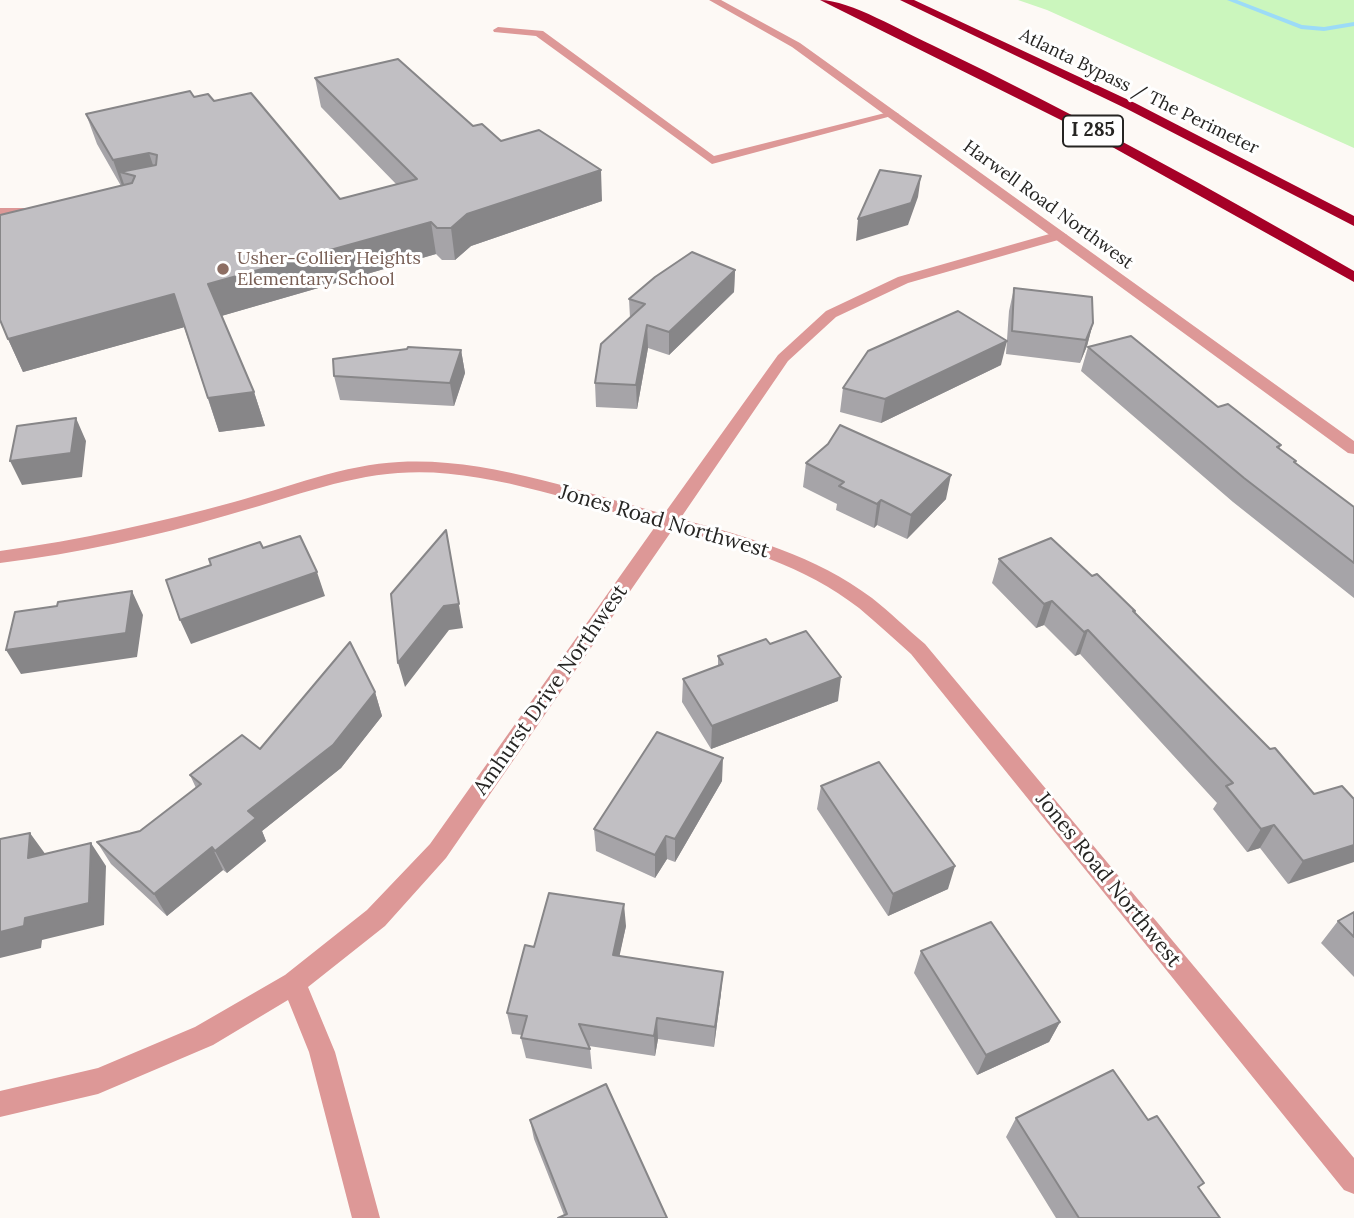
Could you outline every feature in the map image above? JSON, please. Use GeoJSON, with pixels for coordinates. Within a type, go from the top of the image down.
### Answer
{"type":"FeatureCollection","features":[{"type":"Feature","properties":{"kind":"highway","name":"I 285"},"geometry":{"type":"LineString","coordinates":[[825,0],[1049,107],[1247,214],[1354,277]]}},
{"type":"Feature","properties":{"kind":"highway","name":"Atlanta Bypass / The Perimeter"},"geometry":{"type":"LineString","coordinates":[[905,0],[1131,106],[1354,222]]}},
{"type":"Feature","properties":{"kind":"street","name":"Harwell Road Northwest"},"geometry":{"type":"LineString","coordinates":[[714,0],[796,45],[1354,449]]}},
{"type":"Feature","properties":{"kind":"street"},"geometry":{"type":"LineString","coordinates":[[498,30],[539,33],[712,160],[893,114]]}},
{"type":"Feature","properties":{"kind":"street"},"geometry":{"type":"LineString","coordinates":[[0,212],[57,212]]}},
{"type":"Feature","properties":{"kind":"street","name":"Amhurst Drive Northwest"},"geometry":{"type":"LineString","coordinates":[[0,1104],[98,1082],[204,1037],[295,983],[376,918],[438,851],[783,358],[831,314],[903,280],[1060,235]]}},
{"type":"Feature","properties":{"kind":"street","name":"Jones Road Northwest"},"geometry":{"type":"LineString","coordinates":[[0,557],[74,547],[167,526],[356,474],[399,467],[478,471],[742,541],[808,568],[864,602],[918,649],[1354,1180]]}},
{"type":"Feature","properties":{"kind":"street"},"geometry":{"type":"LineString","coordinates":[[295,983],[322,1052],[366,1218]]}},
{"type":"Feature","properties":{"kind":"green space"},"geometry":{"type":"Polygon","coordinates":[[[1018,0],[1354,0],[1354,148],[1047,10],[1018,0]]]}},
{"type":"Feature","properties":{"kind":"building"},"geometry":{"type":"Polygon","coordinates":[[[398,59],[473,126],[482,124],[501,141],[539,130],[601,170],[467,214],[451,228],[437,228],[431,222],[208,284],[254,392],[208,398],[174,294],[8,339],[0,320],[0,215],[132,183],[135,176],[120,172],[156,165],[157,155],[149,153],[113,160],[86,114],[190,91],[194,97],[208,94],[214,101],[251,93],[340,199],[417,179],[315,78],[398,59]]]}},
{"type":"Feature","properties":{"kind":"building"},"geometry":{"type":"Polygon","coordinates":[[[880,170],[921,176],[911,203],[858,219],[880,170]]]}},
{"type":"Feature","properties":{"kind":"building"},"geometry":{"type":"Polygon","coordinates":[[[692,252],[735,270],[669,332],[647,325],[636,385],[595,383],[601,344],[645,304],[629,299],[692,252]]]}},
{"type":"Feature","properties":{"kind":"building"},"geometry":{"type":"Polygon","coordinates":[[[1014,288],[1092,297],[1093,323],[1086,340],[1012,331],[1014,288]]]}},
{"type":"Feature","properties":{"kind":"building"},"geometry":{"type":"Polygon","coordinates":[[[958,311],[1007,341],[885,399],[843,388],[868,351],[958,311]]]}},
{"type":"Feature","properties":{"kind":"building"},"geometry":{"type":"Polygon","coordinates":[[[1131,336],[1218,407],[1228,404],[1281,445],[1277,447],[1296,461],[1294,462],[1354,507],[1354,563],[1244,478],[1088,347],[1131,336]]]}},
{"type":"Feature","properties":{"kind":"building"},"geometry":{"type":"Polygon","coordinates":[[[408,347],[461,350],[450,383],[334,376],[333,359],[408,347]]]}},
{"type":"Feature","properties":{"kind":"building"},"geometry":{"type":"Polygon","coordinates":[[[76,418],[71,453],[10,461],[17,426],[76,418]]]}},
{"type":"Feature","properties":{"kind":"building"},"geometry":{"type":"Polygon","coordinates":[[[840,425],[951,475],[911,515],[881,500],[877,504],[839,486],[844,482],[806,463],[828,444],[840,425]]]}},
{"type":"Feature","properties":{"kind":"building"},"geometry":{"type":"Polygon","coordinates":[[[446,530],[459,604],[444,606],[398,663],[391,594],[446,530]]]}},
{"type":"Feature","properties":{"kind":"building"},"geometry":{"type":"Polygon","coordinates":[[[300,536],[317,572],[180,620],[166,580],[211,565],[209,559],[260,542],[263,548],[300,536]]]}},
{"type":"Feature","properties":{"kind":"building"},"geometry":{"type":"Polygon","coordinates":[[[1051,538],[1092,576],[1097,574],[1270,749],[1275,748],[1314,794],[1342,786],[1354,799],[1354,845],[1303,861],[1274,825],[1261,829],[1226,786],[1233,783],[1088,630],[1084,632],[1052,601],[1044,604],[999,559],[1051,538]]]}},
{"type":"Feature","properties":{"kind":"building"},"geometry":{"type":"Polygon","coordinates":[[[132,591],[126,633],[6,650],[15,612],[57,606],[58,602],[132,591]]]}},
{"type":"Feature","properties":{"kind":"building"},"geometry":{"type":"Polygon","coordinates":[[[806,631],[841,677],[712,726],[683,679],[723,664],[718,656],[766,639],[770,644],[806,631]]]}},
{"type":"Feature","properties":{"kind":"building"},"geometry":{"type":"Polygon","coordinates":[[[350,642],[375,692],[333,745],[248,811],[256,818],[215,851],[212,847],[154,894],[97,842],[140,831],[201,784],[190,775],[242,735],[260,749],[350,642]]]}},
{"type":"Feature","properties":{"kind":"building"},"geometry":{"type":"Polygon","coordinates":[[[657,732],[723,758],[675,839],[666,836],[655,855],[594,829],[657,732]]]}},
{"type":"Feature","properties":{"kind":"building"},"geometry":{"type":"Polygon","coordinates":[[[879,762],[955,866],[893,894],[821,786],[879,762]]]}},
{"type":"Feature","properties":{"kind":"building"},"geometry":{"type":"Polygon","coordinates":[[[30,833],[28,858],[91,843],[89,903],[25,918],[24,926],[0,932],[0,839],[30,833]]]}},
{"type":"Feature","properties":{"kind":"building"},"geometry":{"type":"Polygon","coordinates":[[[549,893],[624,904],[613,955],[723,972],[715,1027],[657,1018],[654,1036],[579,1024],[590,1049],[521,1038],[527,1016],[507,1013],[525,945],[534,947],[549,893]]]}},
{"type":"Feature","properties":{"kind":"building"},"geometry":{"type":"Polygon","coordinates":[[[1354,912],[1354,937],[1338,921],[1354,912]]]}},
{"type":"Feature","properties":{"kind":"building"},"geometry":{"type":"Polygon","coordinates":[[[991,922],[1060,1022],[986,1055],[921,951],[991,922]]]}},
{"type":"Feature","properties":{"kind":"building"},"geometry":{"type":"Polygon","coordinates":[[[1113,1070],[1148,1120],[1157,1116],[1204,1183],[1198,1187],[1220,1218],[1079,1218],[1016,1118],[1113,1070]]]}},
{"type":"Feature","properties":{"kind":"building"},"geometry":{"type":"Polygon","coordinates":[[[606,1084],[667,1218],[558,1218],[567,1214],[530,1120],[606,1084]]]}},
{"type":"Feature","properties":{"kind":"waterway"},"geometry":{"type":"LineString","coordinates":[[1231,0],[1301,27],[1324,29],[1354,24]]}},
{"type":"Feature","properties":{"kind":"place","name":"Usher-Collier Heights Elementary School"},"geometry":{"type":"Point","coordinates":[223,269]}}]}
